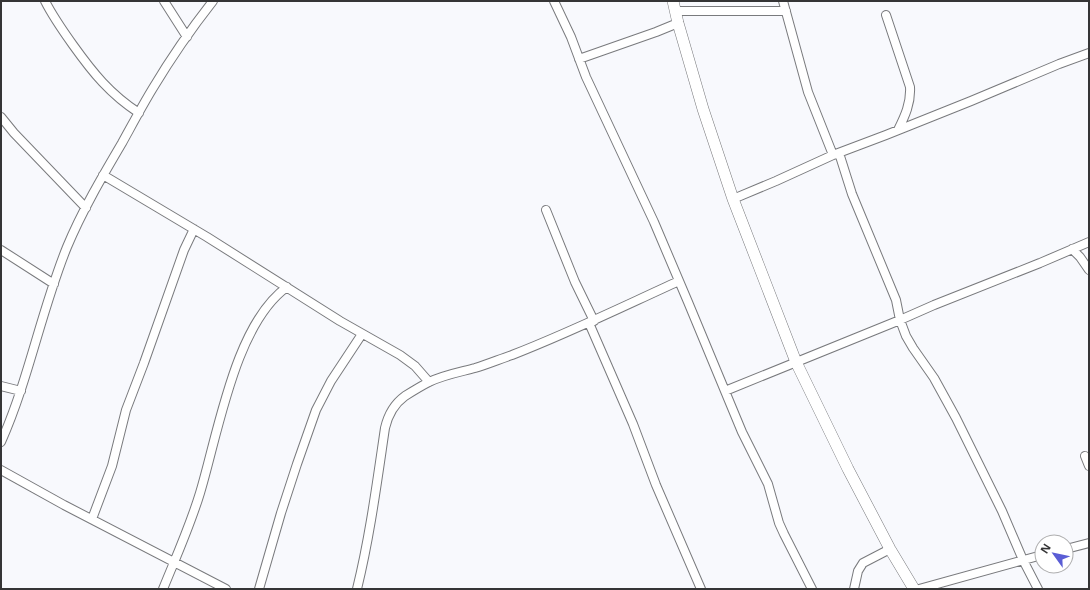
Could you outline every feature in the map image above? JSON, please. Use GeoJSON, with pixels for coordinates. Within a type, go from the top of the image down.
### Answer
{"type":"FeatureCollection","features":[{"type":"Feature","properties":{"kind":"main road"},"geometry":{"type":"LineString","coordinates":[[674,6],[703,109],[733,199],[796,362],[848,469],[890,549],[914,589]]}},
{"type":"Feature","properties":{"kind":"street"},"geometry":{"type":"LineString","coordinates":[[45,1],[56,21],[99,79],[117,97],[139,113]]}},
{"type":"Feature","properties":{"kind":"street"},"geometry":{"type":"LineString","coordinates":[[164,1],[186,37]]}},
{"type":"Feature","properties":{"kind":"street"},"geometry":{"type":"LineString","coordinates":[[1,442],[21,391],[67,246],[103,175],[154,87],[186,37],[213,1]]}},
{"type":"Feature","properties":{"kind":"street"},"geometry":{"type":"LineString","coordinates":[[554,1],[571,38],[586,77],[654,222],[742,432],[768,484],[784,534],[812,589]]}},
{"type":"Feature","properties":{"kind":"street"},"geometry":{"type":"LineString","coordinates":[[783,1],[808,92],[836,154],[896,300],[900,320],[906,336],[934,378],[970,445],[1038,589]]}},
{"type":"Feature","properties":{"kind":"street"},"geometry":{"type":"LineString","coordinates":[[674,6],[786,11]]}},
{"type":"Feature","properties":{"kind":"street"},"geometry":{"type":"LineString","coordinates":[[886,15],[910,87],[911,95],[906,113],[898,130]]}},
{"type":"Feature","properties":{"kind":"street"},"geometry":{"type":"LineString","coordinates":[[579,59],[678,23]]}},
{"type":"Feature","properties":{"kind":"street"},"geometry":{"type":"LineString","coordinates":[[733,199],[776,182],[836,154],[971,101],[1053,66],[1089,53]]}},
{"type":"Feature","properties":{"kind":"street"},"geometry":{"type":"LineString","coordinates":[[1,117],[86,208]]}},
{"type":"Feature","properties":{"kind":"street"},"geometry":{"type":"LineString","coordinates":[[103,175],[194,229],[362,334],[408,360],[429,382]]}},
{"type":"Feature","properties":{"kind":"street"},"geometry":{"type":"LineString","coordinates":[[546,210],[633,424],[656,485],[701,589]]}},
{"type":"Feature","properties":{"kind":"street"},"geometry":{"type":"LineString","coordinates":[[92,519],[112,466],[126,410],[184,250],[194,229]]}},
{"type":"Feature","properties":{"kind":"street"},"geometry":{"type":"LineString","coordinates":[[725,391],[1089,242]]}},
{"type":"Feature","properties":{"kind":"street"},"geometry":{"type":"LineString","coordinates":[[1072,249],[1089,270]]}},
{"type":"Feature","properties":{"kind":"street"},"geometry":{"type":"LineString","coordinates":[[1,250],[54,284]]}},
{"type":"Feature","properties":{"kind":"street"},"geometry":{"type":"LineString","coordinates":[[357,589],[369,533],[386,421],[396,404],[404,397],[429,382],[506,357],[592,322],[679,281]]}},
{"type":"Feature","properties":{"kind":"street"},"geometry":{"type":"LineString","coordinates":[[163,589],[188,528],[198,498],[222,410],[240,355],[263,312],[275,296],[287,287]]}},
{"type":"Feature","properties":{"kind":"street"},"geometry":{"type":"LineString","coordinates":[[260,589],[290,485],[316,410],[331,381],[362,334]]}},
{"type":"Feature","properties":{"kind":"street"},"geometry":{"type":"LineString","coordinates":[[1,386],[21,391]]}},
{"type":"Feature","properties":{"kind":"street"},"geometry":{"type":"LineString","coordinates":[[1085,456],[1089,466]]}},
{"type":"Feature","properties":{"kind":"street"},"geometry":{"type":"LineString","coordinates":[[1,470],[64,505],[226,589]]}},
{"type":"Feature","properties":{"kind":"street"},"geometry":{"type":"LineString","coordinates":[[1074,547],[1089,542]]}},
{"type":"Feature","properties":{"kind":"street"},"geometry":{"type":"LineString","coordinates":[[854,589],[858,571],[863,563],[890,549]]}},
{"type":"Feature","properties":{"kind":"street"},"geometry":{"type":"LineString","coordinates":[[919,589],[1034,557]]}}]}
